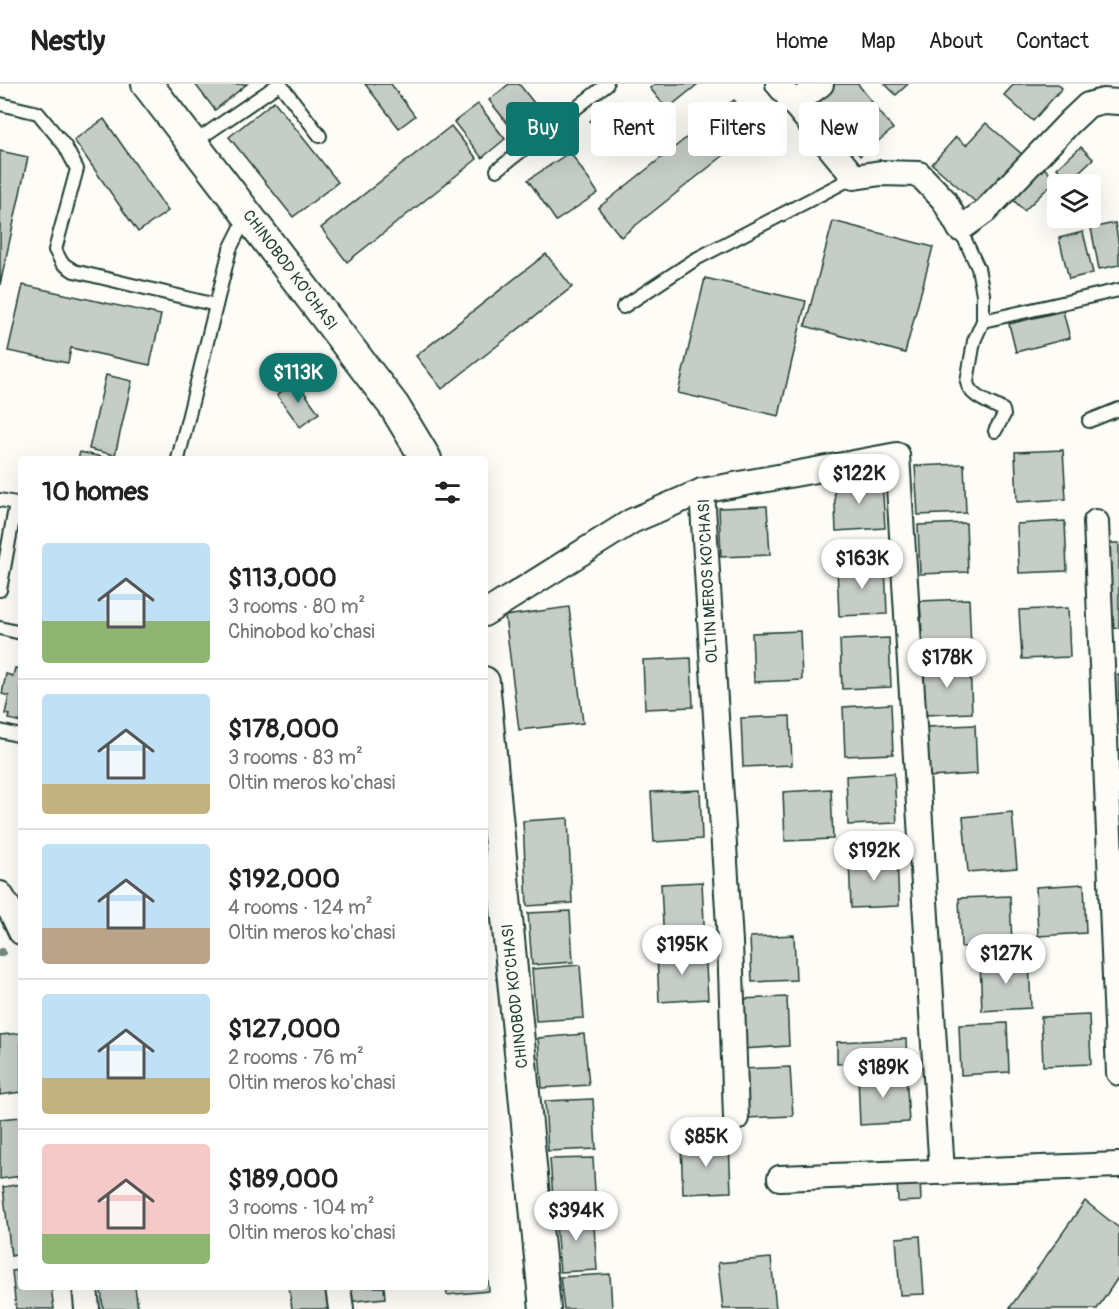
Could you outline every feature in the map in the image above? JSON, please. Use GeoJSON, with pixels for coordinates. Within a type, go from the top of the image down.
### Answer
{"type":"FeatureCollection","features":[{"type":"Feature","properties":{"kind":"street","name":"CHINOBOD KO'CHASI"},"geometry":{"type":"LineString","coordinates":[[147,84],[394,406],[424,456]]}},
{"type":"Feature","properties":{"kind":"street"},"geometry":{"type":"LineString","coordinates":[[778,84],[854,177],[881,173],[920,174],[944,200],[960,229],[985,211],[1088,105],[1103,101],[1119,102]]}},
{"type":"Feature","properties":{"kind":"street"},"geometry":{"type":"LineString","coordinates":[[794,104],[821,84]]}},
{"type":"Feature","properties":{"kind":"street","name":"OLTIN MEROS KO'CHASI"},"geometry":{"type":"LineString","coordinates":[[736,1118],[730,942],[702,491],[897,455],[942,1172]]}},
{"type":"Feature","properties":{"kind":"street"},"geometry":{"type":"LineString","coordinates":[[488,611],[632,521],[702,491]]}},
{"type":"Feature","properties":{"kind":"street"},"geometry":{"type":"LineString","coordinates":[[1096,522],[1119,1073]]}},
{"type":"Feature","properties":{"kind":"street","name":"CHINOBOD KO'CHASI"},"geometry":{"type":"LineString","coordinates":[[488,723],[545,1309]]}},
{"type":"Feature","properties":{"kind":"street"},"geometry":{"type":"LineString","coordinates":[[780,1178],[1119,1165]]}},
{"type":"Feature","properties":{"kind":"street"},"geometry":{"type":"LineString","coordinates":[[85,1290],[87,1309]]}},
{"type":"Feature","properties":{"kind":"street"},"geometry":{"type":"LineString","coordinates":[[338,1290],[340,1309]]}},
{"type":"Feature","properties":{"kind":"lane"},"geometry":{"type":"LineString","coordinates":[[193,143],[279,84],[320,136]]}},
{"type":"Feature","properties":{"kind":"lane"},"geometry":{"type":"LineString","coordinates":[[497,170],[607,84]]}},
{"type":"Feature","properties":{"kind":"lane"},"geometry":{"type":"LineString","coordinates":[[0,104],[38,113],[65,146],[77,169],[55,250],[62,263],[74,271],[216,304]]}},
{"type":"Feature","properties":{"kind":"lane"},"geometry":{"type":"LineString","coordinates":[[623,307],[696,259],[854,177]]}},
{"type":"Feature","properties":{"kind":"lane"},"geometry":{"type":"LineString","coordinates":[[179,456],[230,249],[248,214]]}},
{"type":"Feature","properties":{"kind":"lane"},"geometry":{"type":"LineString","coordinates":[[960,229],[978,268],[983,294],[983,321],[974,341],[967,382],[972,393],[1004,410],[1004,415],[995,431]]}},
{"type":"Feature","properties":{"kind":"lane"},"geometry":{"type":"LineString","coordinates":[[983,321],[1119,290]]}},
{"type":"Feature","properties":{"kind":"lane"},"geometry":{"type":"LineString","coordinates":[[1089,421],[1119,409]]}},
{"type":"Feature","properties":{"kind":"lane"},"geometry":{"type":"LineString","coordinates":[[0,500],[18,504]]}},
{"type":"Feature","properties":{"kind":"lane"},"geometry":{"type":"LineString","coordinates":[[0,590],[18,509]]}},
{"type":"Feature","properties":{"kind":"lane"},"geometry":{"type":"LineString","coordinates":[[0,628],[18,632]]}},
{"type":"Feature","properties":{"kind":"lane"},"geometry":{"type":"LineString","coordinates":[[0,731],[18,735]]}},
{"type":"Feature","properties":{"kind":"building"},"geometry":{"type":"Polygon","coordinates":[[[195,84],[247,84],[215,110],[195,84]]]}},
{"type":"Feature","properties":{"kind":"building"},"geometry":{"type":"Polygon","coordinates":[[[365,84],[391,84],[415,116],[399,128],[365,84]]]}},
{"type":"Feature","properties":{"kind":"building"},"geometry":{"type":"Polygon","coordinates":[[[509,84],[519,84],[533,102],[506,102],[506,122],[489,100],[509,84]]]}},
{"type":"Feature","properties":{"kind":"building"},"geometry":{"type":"Polygon","coordinates":[[[655,84],[698,84],[676,102],[661,102],[650,88],[655,84]]]}},
{"type":"Feature","properties":{"kind":"building"},"geometry":{"type":"Polygon","coordinates":[[[832,84],[858,84],[872,102],[816,102],[814,99],[832,84]]]}},
{"type":"Feature","properties":{"kind":"building"},"geometry":{"type":"Polygon","coordinates":[[[885,84],[908,84],[896,95],[885,84]]]}},
{"type":"Feature","properties":{"kind":"building"},"geometry":{"type":"Polygon","coordinates":[[[1014,84],[1058,84],[1062,88],[1033,121],[1004,95],[1014,84]]]}},
{"type":"Feature","properties":{"kind":"building"},"geometry":{"type":"Polygon","coordinates":[[[274,101],[338,182],[293,217],[229,137],[274,101]]]}},
{"type":"Feature","properties":{"kind":"building"},"geometry":{"type":"Polygon","coordinates":[[[478,104],[505,139],[482,158],[454,122],[478,104]]]}},
{"type":"Feature","properties":{"kind":"building"},"geometry":{"type":"Polygon","coordinates":[[[879,111],[893,129],[879,140],[879,111]]]}},
{"type":"Feature","properties":{"kind":"building"},"geometry":{"type":"Polygon","coordinates":[[[104,119],[168,211],[138,232],[74,140],[104,119]]]}},
{"type":"Feature","properties":{"kind":"building"},"geometry":{"type":"Polygon","coordinates":[[[986,123],[1023,155],[979,205],[932,164],[956,137],[966,145],[986,123]]]}},
{"type":"Feature","properties":{"kind":"building"},"geometry":{"type":"Polygon","coordinates":[[[451,126],[477,159],[347,262],[321,228],[451,126]]]}},
{"type":"Feature","properties":{"kind":"building"},"geometry":{"type":"Polygon","coordinates":[[[688,137],[688,156],[723,156],[621,237],[598,208],[663,156],[676,156],[676,146],[688,137]]]}},
{"type":"Feature","properties":{"kind":"building"},"geometry":{"type":"Polygon","coordinates":[[[1081,147],[1093,159],[1077,174],[1063,174],[1057,168],[1081,147]]]}},
{"type":"Feature","properties":{"kind":"building"},"geometry":{"type":"Polygon","coordinates":[[[0,151],[28,157],[0,285],[0,151]]]}},
{"type":"Feature","properties":{"kind":"building"},"geometry":{"type":"Polygon","coordinates":[[[564,156],[573,156],[598,193],[556,221],[528,180],[564,156]]]}},
{"type":"Feature","properties":{"kind":"building"},"geometry":{"type":"Polygon","coordinates":[[[1039,163],[1050,174],[1047,174],[1047,189],[1024,211],[1008,194],[1039,163]]]}},
{"type":"Feature","properties":{"kind":"building"},"geometry":{"type":"Polygon","coordinates":[[[833,221],[933,247],[905,353],[805,326],[833,221]]]}},
{"type":"Feature","properties":{"kind":"building"},"geometry":{"type":"Polygon","coordinates":[[[1115,223],[1119,246],[1119,265],[1099,269],[1091,228],[1101,228],[1101,226],[1115,223]]]}},
{"type":"Feature","properties":{"kind":"building"},"geometry":{"type":"Polygon","coordinates":[[[1083,232],[1093,273],[1069,279],[1059,238],[1083,232]]]}},
{"type":"Feature","properties":{"kind":"building"},"geometry":{"type":"Polygon","coordinates":[[[546,254],[572,287],[442,389],[416,356],[546,254]]]}},
{"type":"Feature","properties":{"kind":"building"},"geometry":{"type":"Polygon","coordinates":[[[705,278],[806,301],[779,416],[678,393],[705,278]]]}},
{"type":"Feature","properties":{"kind":"building"},"geometry":{"type":"Polygon","coordinates":[[[23,285],[161,315],[150,365],[71,348],[68,363],[8,351],[23,285]]]}},
{"type":"Feature","properties":{"kind":"building"},"geometry":{"type":"Polygon","coordinates":[[[1063,311],[1070,338],[1016,352],[1009,324],[1063,311]]]}},
{"type":"Feature","properties":{"kind":"building"},"geometry":{"type":"Polygon","coordinates":[[[106,375],[132,381],[115,455],[89,449],[106,375]]]}},
{"type":"Feature","properties":{"kind":"building"},"geometry":{"type":"Polygon","coordinates":[[[296,381],[319,413],[300,427],[277,395],[296,381]]]}},
{"type":"Feature","properties":{"kind":"building"},"geometry":{"type":"Polygon","coordinates":[[[1063,450],[1066,499],[1017,502],[1015,452],[1063,450]]]}},
{"type":"Feature","properties":{"kind":"building"},"geometry":{"type":"Polygon","coordinates":[[[80,452],[98,456],[79,456],[80,452]]]}},
{"type":"Feature","properties":{"kind":"building"},"geometry":{"type":"Polygon","coordinates":[[[964,464],[966,513],[918,515],[915,466],[964,464]]]}},
{"type":"Feature","properties":{"kind":"building"},"geometry":{"type":"Polygon","coordinates":[[[882,479],[885,528],[836,531],[834,481],[882,479]]]}},
{"type":"Feature","properties":{"kind":"building"},"geometry":{"type":"Polygon","coordinates":[[[767,506],[770,555],[721,557],[719,508],[767,506]]]}},
{"type":"Feature","properties":{"kind":"building"},"geometry":{"type":"Polygon","coordinates":[[[1065,521],[1067,571],[1019,573],[1017,524],[1065,521]]]}},
{"type":"Feature","properties":{"kind":"building"},"geometry":{"type":"Polygon","coordinates":[[[966,523],[968,572],[920,574],[918,525],[966,523]]]}},
{"type":"Feature","properties":{"kind":"building"},"geometry":{"type":"Polygon","coordinates":[[[1107,543],[1119,543],[1119,628],[1104,629],[1107,543]]]}},
{"type":"Feature","properties":{"kind":"building"},"geometry":{"type":"Polygon","coordinates":[[[885,565],[887,614],[839,616],[837,567],[885,565]]]}},
{"type":"Feature","properties":{"kind":"building"},"geometry":{"type":"Polygon","coordinates":[[[969,599],[971,648],[923,650],[920,601],[969,599]]]}},
{"type":"Feature","properties":{"kind":"building"},"geometry":{"type":"Polygon","coordinates":[[[569,607],[583,723],[519,730],[505,616],[569,607]]]}},
{"type":"Feature","properties":{"kind":"building"},"geometry":{"type":"Polygon","coordinates":[[[1068,608],[1070,657],[1022,659],[1019,610],[1068,608]]]}},
{"type":"Feature","properties":{"kind":"building"},"geometry":{"type":"Polygon","coordinates":[[[800,631],[802,680],[754,682],[752,633],[800,631]]]}},
{"type":"Feature","properties":{"kind":"building"},"geometry":{"type":"Polygon","coordinates":[[[889,638],[891,687],[842,689],[840,640],[889,638]]]}},
{"type":"Feature","properties":{"kind":"building"},"geometry":{"type":"Polygon","coordinates":[[[691,658],[693,707],[645,709],[643,660],[691,658]]]}},
{"type":"Feature","properties":{"kind":"building"},"geometry":{"type":"Polygon","coordinates":[[[970,664],[972,713],[924,715],[921,666],[970,664]]]}},
{"type":"Feature","properties":{"kind":"building"},"geometry":{"type":"Polygon","coordinates":[[[15,668],[18,669],[18,721],[9,719],[10,715],[5,714],[9,696],[2,694],[6,674],[13,676],[15,668]]]}},
{"type":"Feature","properties":{"kind":"building"},"geometry":{"type":"Polygon","coordinates":[[[1119,675],[1119,701],[1109,700],[1111,676],[1119,675]]]}},
{"type":"Feature","properties":{"kind":"building"},"geometry":{"type":"Polygon","coordinates":[[[891,704],[893,754],[845,756],[843,707],[891,704]]]}},
{"type":"Feature","properties":{"kind":"building"},"geometry":{"type":"Polygon","coordinates":[[[790,716],[792,765],[743,767],[741,718],[790,716]]]}},
{"type":"Feature","properties":{"kind":"building"},"geometry":{"type":"Polygon","coordinates":[[[975,725],[977,774],[929,777],[927,727],[975,725]]]}},
{"type":"Feature","properties":{"kind":"building"},"geometry":{"type":"Polygon","coordinates":[[[894,773],[897,823],[848,825],[846,776],[894,773]]]}},
{"type":"Feature","properties":{"kind":"building"},"geometry":{"type":"Polygon","coordinates":[[[831,789],[833,839],[785,841],[783,792],[831,789]]]}},
{"type":"Feature","properties":{"kind":"building"},"geometry":{"type":"Polygon","coordinates":[[[700,790],[702,839],[654,842],[651,792],[700,790]]]}},
{"type":"Feature","properties":{"kind":"building"},"geometry":{"type":"Polygon","coordinates":[[[1012,812],[1017,868],[968,872],[963,817],[1012,812]]]}},
{"type":"Feature","properties":{"kind":"building"},"geometry":{"type":"Polygon","coordinates":[[[568,818],[572,903],[527,906],[523,821],[568,818]]]}},
{"type":"Feature","properties":{"kind":"building"},"geometry":{"type":"Polygon","coordinates":[[[897,857],[899,906],[851,908],[849,859],[897,857]]]}},
{"type":"Feature","properties":{"kind":"building"},"geometry":{"type":"Polygon","coordinates":[[[702,882],[705,944],[664,946],[661,884],[702,882]]]}},
{"type":"Feature","properties":{"kind":"building"},"geometry":{"type":"Polygon","coordinates":[[[1084,884],[1086,933],[1038,936],[1036,887],[1084,884]]]}},
{"type":"Feature","properties":{"kind":"building"},"geometry":{"type":"Polygon","coordinates":[[[1010,896],[1012,944],[961,947],[959,898],[1010,896]]]}},
{"type":"Feature","properties":{"kind":"building"},"geometry":{"type":"Polygon","coordinates":[[[570,911],[573,962],[532,965],[528,913],[570,911]]]}},
{"type":"Feature","properties":{"kind":"building"},"geometry":{"type":"Polygon","coordinates":[[[794,935],[796,980],[752,982],[750,937],[794,935]]]}},
{"type":"Feature","properties":{"kind":"building"},"geometry":{"type":"Polygon","coordinates":[[[705,950],[708,999],[659,1002],[657,953],[705,950]]]}},
{"type":"Feature","properties":{"kind":"building"},"geometry":{"type":"Polygon","coordinates":[[[1029,959],[1031,1008],[982,1011],[980,962],[1029,959]]]}},
{"type":"Feature","properties":{"kind":"building"},"geometry":{"type":"Polygon","coordinates":[[[580,965],[584,1018],[536,1021],[532,969],[580,965]]]}},
{"type":"Feature","properties":{"kind":"building"},"geometry":{"type":"Polygon","coordinates":[[[787,997],[789,1046],[741,1049],[738,999],[787,997]]]}},
{"type":"Feature","properties":{"kind":"building"},"geometry":{"type":"Polygon","coordinates":[[[1089,1015],[1091,1064],[1043,1066],[1041,1017],[1089,1015]]]}},
{"type":"Feature","properties":{"kind":"building"},"geometry":{"type":"Polygon","coordinates":[[[1007,1023],[1009,1072],[961,1075],[959,1025],[1007,1023]]]}},
{"type":"Feature","properties":{"kind":"building"},"geometry":{"type":"Polygon","coordinates":[[[18,1033],[18,1092],[0,1095],[0,1035],[18,1033]]]}},
{"type":"Feature","properties":{"kind":"building"},"geometry":{"type":"Polygon","coordinates":[[[584,1034],[589,1085],[542,1088],[538,1038],[584,1034]]]}},
{"type":"Feature","properties":{"kind":"building"},"geometry":{"type":"Polygon","coordinates":[[[906,1039],[907,1061],[837,1064],[837,1042],[906,1039]]]}},
{"type":"Feature","properties":{"kind":"building"},"geometry":{"type":"Polygon","coordinates":[[[790,1067],[793,1116],[744,1118],[742,1069],[790,1067]]]}},
{"type":"Feature","properties":{"kind":"building"},"geometry":{"type":"Polygon","coordinates":[[[906,1073],[909,1122],[860,1125],[858,1075],[906,1073]]]}},
{"type":"Feature","properties":{"kind":"building"},"geometry":{"type":"Polygon","coordinates":[[[593,1099],[596,1149],[548,1151],[545,1101],[593,1099]]]}},
{"type":"Feature","properties":{"kind":"building"},"geometry":{"type":"Polygon","coordinates":[[[18,1117],[18,1176],[0,1179],[0,1119],[18,1117]]]}},
{"type":"Feature","properties":{"kind":"building"},"geometry":{"type":"Polygon","coordinates":[[[729,1143],[731,1192],[683,1194],[681,1145],[729,1143]]]}},
{"type":"Feature","properties":{"kind":"building"},"geometry":{"type":"Polygon","coordinates":[[[593,1158],[596,1208],[554,1210],[550,1159],[593,1158]]]}},
{"type":"Feature","properties":{"kind":"building"},"geometry":{"type":"Polygon","coordinates":[[[920,1180],[921,1201],[898,1202],[897,1181],[920,1180]]]}},
{"type":"Feature","properties":{"kind":"building"},"geometry":{"type":"Polygon","coordinates":[[[18,1184],[18,1255],[11,1256],[3,1187],[18,1184]]]}},
{"type":"Feature","properties":{"kind":"building"},"geometry":{"type":"Polygon","coordinates":[[[1085,1201],[1119,1228],[1119,1276],[1097,1309],[1009,1309],[1085,1201]]]}},
{"type":"Feature","properties":{"kind":"building"},"geometry":{"type":"Polygon","coordinates":[[[593,1212],[597,1270],[560,1272],[555,1214],[593,1212]]]}},
{"type":"Feature","properties":{"kind":"building"},"geometry":{"type":"Polygon","coordinates":[[[920,1236],[924,1294],[900,1295],[896,1238],[920,1236]]]}},
{"type":"Feature","properties":{"kind":"building"},"geometry":{"type":"Polygon","coordinates":[[[771,1258],[776,1309],[723,1309],[718,1263],[771,1258]]]}},
{"type":"Feature","properties":{"kind":"building"},"geometry":{"type":"Polygon","coordinates":[[[18,1270],[18,1290],[51,1290],[54,1309],[16,1309],[12,1271],[18,1270]]]}},
{"type":"Feature","properties":{"kind":"building"},"geometry":{"type":"Polygon","coordinates":[[[610,1274],[612,1309],[564,1309],[560,1277],[610,1274]]]}},
{"type":"Feature","properties":{"kind":"building"},"geometry":{"type":"Polygon","coordinates":[[[488,1280],[489,1291],[447,1295],[446,1290],[488,1290],[488,1280]]]}},
{"type":"Feature","properties":{"kind":"building"},"geometry":{"type":"Polygon","coordinates":[[[101,1290],[135,1290],[138,1309],[103,1309],[101,1290]]]}},
{"type":"Feature","properties":{"kind":"building"},"geometry":{"type":"Polygon","coordinates":[[[289,1290],[329,1290],[332,1309],[292,1309],[289,1290]]]}},
{"type":"Feature","properties":{"kind":"building"},"geometry":{"type":"Polygon","coordinates":[[[344,1290],[384,1290],[385,1298],[346,1302],[344,1290]]]}}]}
